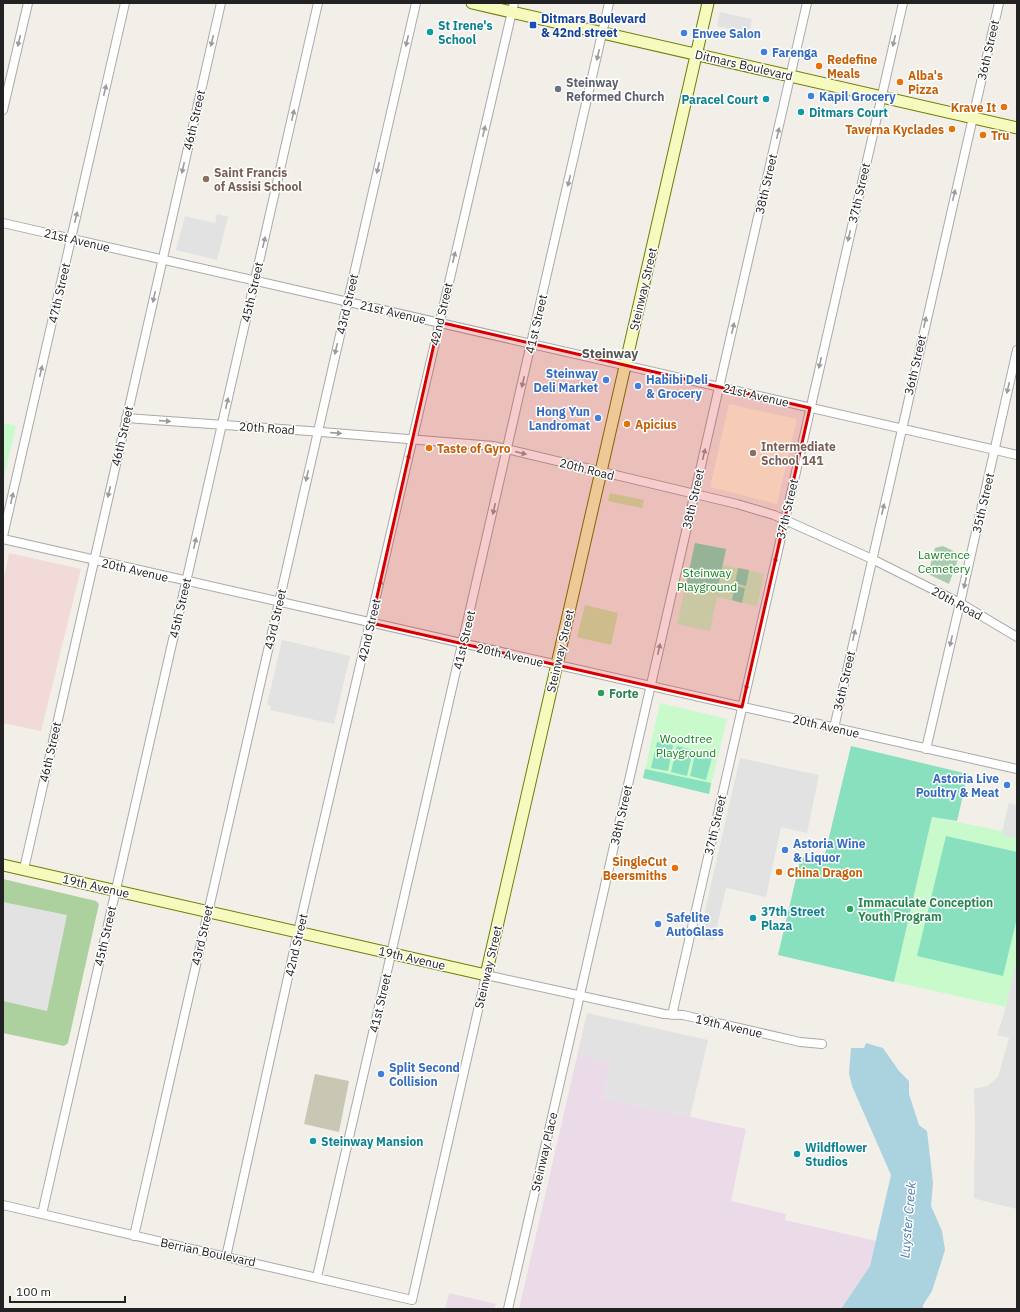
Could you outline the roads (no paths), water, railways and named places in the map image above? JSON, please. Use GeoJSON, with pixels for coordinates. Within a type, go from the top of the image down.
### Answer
{"type":"FeatureCollection","features":[{"type":"Feature","properties":{"kind":"street"},"geometry":{"type":"LineString","coordinates":[[3,110],[28,3]]}},
{"type":"Feature","properties":{"kind":"street","name":"47th Street"},"geometry":{"type":"LineString","coordinates":[[3,536],[125,3]]}},
{"type":"Feature","properties":{"kind":"street","name":"46th Street"},"geometry":{"type":"LineString","coordinates":[[24,869],[221,3]]}},
{"type":"Feature","properties":{"kind":"street","name":"45th Street"},"geometry":{"type":"LineString","coordinates":[[42,1214],[318,3]]}},
{"type":"Feature","properties":{"kind":"street","name":"43rd Street"},"geometry":{"type":"LineString","coordinates":[[134,1236],[416,3]]}},
{"type":"Feature","properties":{"kind":"street","name":"Ditmars Boulevard"},"geometry":{"type":"LineString","coordinates":[[472,3],[512,8],[603,33],[1017,128]]}},
{"type":"Feature","properties":{"kind":"street","name":"41st Street"},"geometry":{"type":"LineString","coordinates":[[317,1277],[610,3]]}},
{"type":"Feature","properties":{"kind":"street","name":"Steinway Street"},"geometry":{"type":"LineString","coordinates":[[412,1300],[708,3]]}},
{"type":"Feature","properties":{"kind":"street","name":"38th Street"},"geometry":{"type":"LineString","coordinates":[[580,996],[807,3]]}},
{"type":"Feature","properties":{"kind":"street","name":"37th Street"},"geometry":{"type":"LineString","coordinates":[[672,1014],[902,3]]}},
{"type":"Feature","properties":{"kind":"street","name":"36th Street"},"geometry":{"type":"LineString","coordinates":[[834,728],[901,428],[999,3]]}},
{"type":"Feature","properties":{"kind":"street","name":"42nd Street"},"geometry":{"type":"LineString","coordinates":[[226,1257],[298,932],[371,623],[512,8]]}},
{"type":"Feature","properties":{"kind":"street","name":"21st Avenue"},"geometry":{"type":"LineString","coordinates":[[3,223],[1017,455]]}},
{"type":"Feature","properties":{"kind":"street","name":"35th Street"},"geometry":{"type":"LineString","coordinates":[[926,749],[1017,350]]}},
{"type":"Feature","properties":{"kind":"street","name":"20th Road"},"geometry":{"type":"LineString","coordinates":[[126,418],[317,431],[494,446],[751,508],[774,515],[872,559],[960,603],[1017,638]]}},
{"type":"Feature","properties":{"kind":"street","name":"20th Avenue"},"geometry":{"type":"LineString","coordinates":[[3,539],[557,666],[1017,769]]}},
{"type":"Feature","properties":{"kind":"street","name":"19th Avenue"},"geometry":{"type":"LineString","coordinates":[[3,865],[580,996],[664,1014],[683,1015],[800,1042],[822,1044]]}},
{"type":"Feature","properties":{"kind":"street","name":"Steinway Place"},"geometry":{"type":"LineString","coordinates":[[508,1309],[580,996]]}},
{"type":"Feature","properties":{"kind":"street","name":"Berrian Boulevard"},"geometry":{"type":"LineString","coordinates":[[3,1205],[412,1300]]}},
{"type":"Feature","properties":{"kind":"water","name":"Luyster Creek"},"geometry":{"type":"Polygon","coordinates":[[[866,1043],[883,1048],[899,1071],[909,1081],[909,1094],[919,1125],[927,1131],[933,1183],[931,1206],[942,1231],[945,1250],[932,1291],[923,1305],[923,1309],[841,1309],[870,1266],[891,1175],[852,1086],[849,1073],[851,1048],[864,1048],[866,1043]]]}},
{"type":"Feature","properties":{"kind":"place","name":"Ditmars Boulevard & 42nd street"},"geometry":{"type":"Point","coordinates":[533,25]}},
{"type":"Feature","properties":{"kind":"place","name":"St Irene's School"},"geometry":{"type":"Point","coordinates":[430,32]}},
{"type":"Feature","properties":{"kind":"place","name":"Envee Salon"},"geometry":{"type":"Point","coordinates":[684,33]}},
{"type":"Feature","properties":{"kind":"place","name":"Farenga"},"geometry":{"type":"Point","coordinates":[764,52]}},
{"type":"Feature","properties":{"kind":"place","name":"Redefine Meals"},"geometry":{"type":"Point","coordinates":[819,66]}},
{"type":"Feature","properties":{"kind":"place","name":"Alba's Pizza"},"geometry":{"type":"Point","coordinates":[900,82]}},
{"type":"Feature","properties":{"kind":"place","name":"Steinway Reformed Church"},"geometry":{"type":"Point","coordinates":[558,89]}},
{"type":"Feature","properties":{"kind":"place","name":"Kapil Grocery"},"geometry":{"type":"Point","coordinates":[811,96]}},
{"type":"Feature","properties":{"kind":"place","name":"Paracel Court"},"geometry":{"type":"Point","coordinates":[766,99]}},
{"type":"Feature","properties":{"kind":"place","name":"Krave It"},"geometry":{"type":"Point","coordinates":[1004,107]}},
{"type":"Feature","properties":{"kind":"place","name":"Ditmars Court"},"geometry":{"type":"Point","coordinates":[801,112]}},
{"type":"Feature","properties":{"kind":"place","name":"Taverna Kyclades"},"geometry":{"type":"Point","coordinates":[952,129]}},
{"type":"Feature","properties":{"kind":"place","name":"Tru"},"geometry":{"type":"Point","coordinates":[983,135]}},
{"type":"Feature","properties":{"kind":"place","name":"Saint Francis of Assisi School"},"geometry":{"type":"Point","coordinates":[206,179]}},
{"type":"Feature","properties":{"kind":"place","name":"Steinway Deli Market"},"geometry":{"type":"Point","coordinates":[606,380]}},
{"type":"Feature","properties":{"kind":"place","name":"Habibi Deli & Grocery"},"geometry":{"type":"Point","coordinates":[638,386]}},
{"type":"Feature","properties":{"kind":"place","name":"Hong Yun Landromat"},"geometry":{"type":"Point","coordinates":[598,418]}},
{"type":"Feature","properties":{"kind":"place","name":"Apicius"},"geometry":{"type":"Point","coordinates":[627,424]}},
{"type":"Feature","properties":{"kind":"place","name":"Taste of Gyro"},"geometry":{"type":"Point","coordinates":[429,448]}},
{"type":"Feature","properties":{"kind":"place","name":"Intermediate School 141"},"geometry":{"type":"Point","coordinates":[753,453]}},
{"type":"Feature","properties":{"kind":"place","name":"Forte"},"geometry":{"type":"Point","coordinates":[601,693]}},
{"type":"Feature","properties":{"kind":"place","name":"Astoria Live Poultry & Meat"},"geometry":{"type":"Point","coordinates":[1007,785]}},
{"type":"Feature","properties":{"kind":"place","name":"Astoria Wine & Liquor"},"geometry":{"type":"Point","coordinates":[785,850]}},
{"type":"Feature","properties":{"kind":"place","name":"SingleCut Beersmiths"},"geometry":{"type":"Point","coordinates":[675,868]}},
{"type":"Feature","properties":{"kind":"place","name":"China Dragon"},"geometry":{"type":"Point","coordinates":[779,872]}},
{"type":"Feature","properties":{"kind":"place","name":"Immaculate Conception Youth Program"},"geometry":{"type":"Point","coordinates":[850,909]}},
{"type":"Feature","properties":{"kind":"place","name":"37th Street Plaza"},"geometry":{"type":"Point","coordinates":[753,918]}},
{"type":"Feature","properties":{"kind":"place","name":"Safelite AutoGlass"},"geometry":{"type":"Point","coordinates":[658,924]}},
{"type":"Feature","properties":{"kind":"place","name":"Split Second Collision"},"geometry":{"type":"Point","coordinates":[381,1074]}},
{"type":"Feature","properties":{"kind":"place","name":"Steinway Mansion"},"geometry":{"type":"Point","coordinates":[313,1141]}},
{"type":"Feature","properties":{"kind":"place","name":"Wildflower Studios"},"geometry":{"type":"Point","coordinates":[797,1154]}},
{"type":"Feature","properties":{"kind":"district","name":"Steinway"},"geometry":{"type":"Point","coordinates":[610,353]}},
{"type":"Feature","properties":{"kind":"park label","name":"Lawrence Cemetery"},"geometry":{"type":"Point","coordinates":[944,561]}},
{"type":"Feature","properties":{"kind":"park label","name":"Steinway Playground"},"geometry":{"type":"Point","coordinates":[707,579]}},
{"type":"Feature","properties":{"kind":"park label","name":"Woodtree Playground"},"geometry":{"type":"Point","coordinates":[686,745]}}]}
